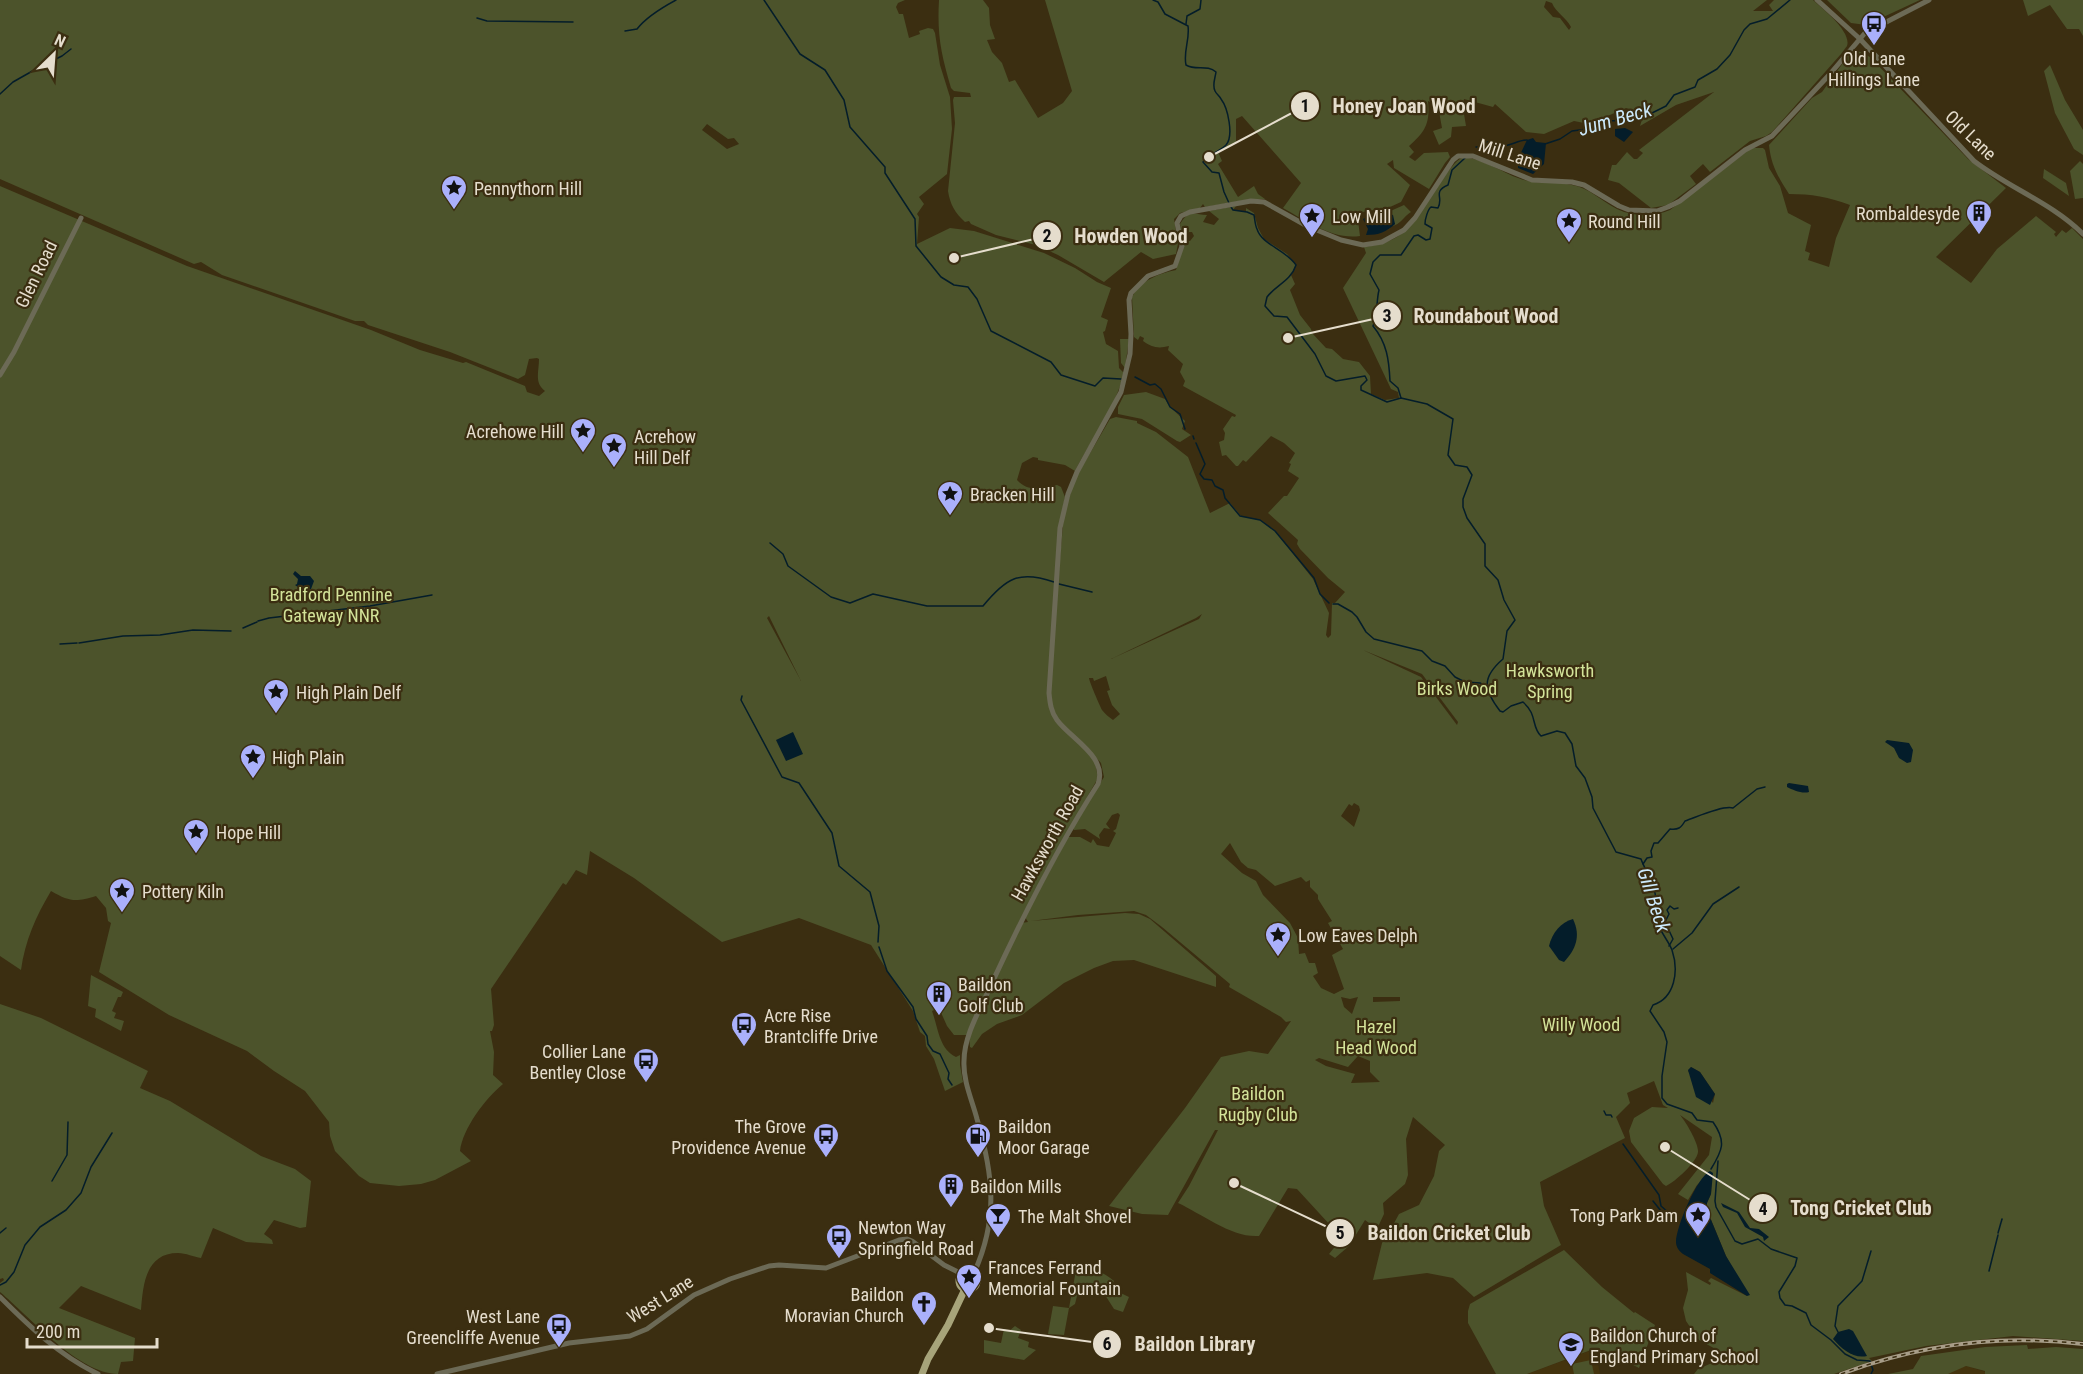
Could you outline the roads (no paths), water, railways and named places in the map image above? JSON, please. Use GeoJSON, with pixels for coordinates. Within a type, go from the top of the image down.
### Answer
{"type":"FeatureCollection","features":[{"type":"Feature","properties":{"kind":"main road"},"geometry":{"type":"LineString","coordinates":[[969,1271],[974,1273],[978,1279],[977,1285],[971,1290],[965,1289],[959,1283],[962,1274],[969,1271]]}},
{"type":"Feature","properties":{"kind":"main road"},"geometry":{"type":"LineString","coordinates":[[922,1374],[965,1289]]}},
{"type":"Feature","properties":{"kind":"street","name":"Old Lane"},"geometry":{"type":"LineString","coordinates":[[1817,0],[1860,39],[1974,162],[2081,232]]}},
{"type":"Feature","properties":{"kind":"street"},"geometry":{"type":"LineString","coordinates":[[1860,39],[1871,29],[1929,0]]}},
{"type":"Feature","properties":{"kind":"street","name":"Mill Lane"},"geometry":{"type":"LineString","coordinates":[[1225,205],[1251,201],[1264,202],[1307,226],[1341,240],[1363,245],[1382,242],[1404,230],[1426,202],[1448,165],[1458,156],[1464,155],[1473,156],[1532,180],[1572,182],[1584,185],[1629,210],[1657,211],[1680,201],[1745,150],[1772,136],[1860,39]]}},
{"type":"Feature","properties":{"kind":"street","name":"Hawksworth Road"},"geometry":{"type":"LineString","coordinates":[[974,1273],[986,1244],[992,1184],[986,1148],[965,1078],[963,1061],[969,1035],[1020,923],[1050,865],[1100,779],[1100,768],[1097,761],[1054,715],[1050,704],[1060,528],[1068,494],[1077,472],[1110,416],[1124,382],[1130,354],[1129,300],[1131,293],[1149,276],[1175,266],[1182,246],[1177,223],[1181,216],[1225,205]]}},
{"type":"Feature","properties":{"kind":"street","name":"Glen Road"},"geometry":{"type":"LineString","coordinates":[[0,375],[14,352],[81,218]]}},
{"type":"Feature","properties":{"kind":"street","name":"West Lane"},"geometry":{"type":"LineString","coordinates":[[437,1374],[569,1343],[630,1336],[647,1329],[707,1288],[769,1266],[826,1268],[907,1239],[944,1265],[962,1274]]}},
{"type":"Feature","properties":{"kind":"street"},"geometry":{"type":"LineString","coordinates":[[0,1297],[36,1332],[94,1373]]}},
{"type":"Feature","properties":{"kind":"water"},"geometry":{"type":"Polygon","coordinates":[[[1625,128],[1633,132],[1624,142],[1615,136],[1615,129],[1625,128]]]}},
{"type":"Feature","properties":{"kind":"water"},"geometry":{"type":"Polygon","coordinates":[[[1533,138],[1536,142],[1546,143],[1544,164],[1533,174],[1518,168],[1518,159],[1527,140],[1533,138]]]}},
{"type":"Feature","properties":{"kind":"water"},"geometry":{"type":"Polygon","coordinates":[[[1386,213],[1393,215],[1395,224],[1382,233],[1366,235],[1368,229],[1363,219],[1370,215],[1386,213]]]}},
{"type":"Feature","properties":{"kind":"water"},"geometry":{"type":"Polygon","coordinates":[[[295,571],[301,576],[310,576],[314,581],[311,589],[302,590],[295,585],[298,579],[293,574],[295,571]]]}},
{"type":"Feature","properties":{"kind":"water"},"geometry":{"type":"Polygon","coordinates":[[[793,732],[803,754],[786,761],[776,740],[793,732]]]}},
{"type":"Feature","properties":{"kind":"water"},"geometry":{"type":"Polygon","coordinates":[[[1887,740],[1909,743],[1913,750],[1911,762],[1907,763],[1899,758],[1894,748],[1885,742],[1887,740]]]}},
{"type":"Feature","properties":{"kind":"water"},"geometry":{"type":"Polygon","coordinates":[[[1787,784],[1808,786],[1809,792],[1789,788],[1787,784]]]}},
{"type":"Feature","properties":{"kind":"water"},"geometry":{"type":"Polygon","coordinates":[[[1573,919],[1577,931],[1576,942],[1564,962],[1559,960],[1549,946],[1558,929],[1573,919]]]}},
{"type":"Feature","properties":{"kind":"water"},"geometry":{"type":"Polygon","coordinates":[[[1691,1067],[1700,1072],[1715,1094],[1710,1105],[1696,1097],[1688,1070],[1691,1067]]]}},
{"type":"Feature","properties":{"kind":"water","name":"Tong Park Dam"},"geometry":{"type":"Polygon","coordinates":[[[1710,1171],[1713,1173],[1707,1210],[1726,1256],[1750,1295],[1747,1296],[1710,1273],[1710,1269],[1683,1254],[1677,1246],[1679,1225],[1688,1203],[1699,1183],[1710,1171]]]}},
{"type":"Feature","properties":{"kind":"water"},"geometry":{"type":"Polygon","coordinates":[[[1721,1203],[1739,1212],[1750,1228],[1759,1229],[1769,1237],[1764,1241],[1763,1237],[1745,1227],[1737,1213],[1723,1207],[1721,1203]]]}},
{"type":"Feature","properties":{"kind":"water"},"geometry":{"type":"Polygon","coordinates":[[[1849,1329],[1853,1331],[1867,1356],[1852,1355],[1833,1339],[1838,1332],[1849,1329]]]}},
{"type":"Feature","properties":{"kind":"waterway"},"geometry":{"type":"LineString","coordinates":[[625,31],[637,29],[650,16],[676,0]]}},
{"type":"Feature","properties":{"kind":"waterway"},"geometry":{"type":"LineString","coordinates":[[764,0],[800,54],[825,70],[844,100],[850,127],[885,167],[885,173],[915,219],[916,246],[941,277],[954,285],[968,287],[977,299],[991,331],[1051,362],[1061,375],[1095,386],[1103,378],[1121,379]]}},
{"type":"Feature","properties":{"kind":"waterway"},"geometry":{"type":"LineString","coordinates":[[1153,0],[1158,2],[1165,14],[1188,26],[1186,65],[1194,68],[1209,68],[1216,72],[1214,89],[1224,103],[1230,135],[1226,145],[1203,162],[1212,172],[1219,173],[1229,203]]}},
{"type":"Feature","properties":{"kind":"waterway"},"geometry":{"type":"LineString","coordinates":[[1186,24],[1187,16],[1200,9],[1201,0]]}},
{"type":"Feature","properties":{"kind":"waterway","name":"Jum Beck"},"geometry":{"type":"LineString","coordinates":[[1545,144],[1560,139],[1572,131],[1595,128],[1609,121],[1627,120],[1652,113],[1666,106],[1674,95],[1695,87],[1698,80],[1717,69],[1730,55],[1750,24],[1767,19],[1790,0]]}},
{"type":"Feature","properties":{"kind":"waterway"},"geometry":{"type":"LineString","coordinates":[[477,18],[487,21],[573,22]]}},
{"type":"Feature","properties":{"kind":"waterway"},"geometry":{"type":"LineString","coordinates":[[39,67],[71,49]]}},
{"type":"Feature","properties":{"kind":"waterway"},"geometry":{"type":"LineString","coordinates":[[0,94],[13,82],[36,69]]}},
{"type":"Feature","properties":{"kind":"waterway","name":"Jum Beck"},"geometry":{"type":"LineString","coordinates":[[1476,147],[1481,147],[1487,142],[1502,146],[1527,140]]}},
{"type":"Feature","properties":{"kind":"waterway","name":"Jum Beck"},"geometry":{"type":"LineString","coordinates":[[1401,398],[1398,388],[1390,381],[1386,352],[1373,326],[1379,290],[1370,274],[1373,262],[1380,255],[1401,255],[1414,236],[1430,239],[1432,228],[1425,224],[1428,212],[1431,207],[1438,208],[1439,192],[1448,185],[1452,170],[1465,158]]}},
{"type":"Feature","properties":{"kind":"waterway"},"geometry":{"type":"LineString","coordinates":[[1231,207],[1233,210],[1254,215],[1256,226],[1264,239],[1296,265],[1291,275],[1267,297],[1265,306],[1274,316],[1287,317],[1315,354],[1326,376],[1336,381],[1365,376],[1367,380],[1361,386],[1361,390],[1387,402],[1401,398],[1427,404],[1453,419],[1448,455],[1455,465],[1467,467],[1472,475],[1463,499],[1463,507],[1467,518],[1485,544],[1485,566],[1498,580],[1504,600],[1515,620],[1507,631],[1503,659],[1488,678],[1490,696],[1503,712],[1523,702],[1531,712],[1536,729],[1541,736],[1557,731],[1565,733],[1572,744],[1576,766],[1585,778],[1592,797],[1593,808],[1616,852],[1641,859],[1656,896],[1657,921],[1672,950],[1675,966],[1671,990],[1653,1005],[1650,1011],[1664,1032],[1667,1042],[1662,1076],[1662,1098],[1667,1104],[1692,1113],[1697,1120],[1713,1122],[1720,1135],[1721,1146],[1711,1169]]}},
{"type":"Feature","properties":{"kind":"waterway"},"geometry":{"type":"LineString","coordinates":[[1135,377],[1150,385],[1155,384],[1161,389],[1170,407],[1180,414],[1185,429]]}},
{"type":"Feature","properties":{"kind":"waterway"},"geometry":{"type":"LineString","coordinates":[[1196,443],[1205,464],[1200,474],[1204,479],[1212,480],[1215,486],[1223,490],[1225,498],[1240,516],[1260,520],[1275,531],[1314,578],[1320,594],[1329,603]]}},
{"type":"Feature","properties":{"kind":"waterway"},"geometry":{"type":"LineString","coordinates":[[770,543],[783,554],[788,566],[831,597],[850,603],[873,594],[927,606],[983,606],[999,589],[1014,579],[1031,577],[1054,582]]}},
{"type":"Feature","properties":{"kind":"waterway"},"geometry":{"type":"LineString","coordinates":[[1059,584],[1092,592]]}},
{"type":"Feature","properties":{"kind":"waterway"},"geometry":{"type":"LineString","coordinates":[[258,621],[432,595]]}},
{"type":"Feature","properties":{"kind":"waterway"},"geometry":{"type":"LineString","coordinates":[[1333,604],[1338,604],[1352,612],[1374,639],[1422,651],[1432,661],[1445,666],[1455,677],[1487,687]]}},
{"type":"Feature","properties":{"kind":"waterway"},"geometry":{"type":"LineString","coordinates":[[243,628],[257,622]]}},
{"type":"Feature","properties":{"kind":"waterway"},"geometry":{"type":"LineString","coordinates":[[79,643],[123,636],[160,635],[193,630],[231,631]]}},
{"type":"Feature","properties":{"kind":"waterway"},"geometry":{"type":"LineString","coordinates":[[60,644],[77,643]]}},
{"type":"Feature","properties":{"kind":"waterway"},"geometry":{"type":"LineString","coordinates":[[742,696],[741,700],[782,777],[799,783],[832,833],[839,866],[870,892],[879,926],[878,942]]}},
{"type":"Feature","properties":{"kind":"waterway"},"geometry":{"type":"LineString","coordinates":[[1643,864],[1647,858],[1652,857],[1651,851],[1654,843],[1658,843],[1670,829],[1679,828],[1685,821],[1710,812],[1733,808],[1757,789],[1765,787]]}},
{"type":"Feature","properties":{"kind":"waterway"},"geometry":{"type":"LineString","coordinates":[[1673,949],[1692,933],[1713,904],[1739,887]]}},
{"type":"Feature","properties":{"kind":"waterway"},"geometry":{"type":"LineString","coordinates":[[1669,946],[1673,939],[1665,922],[1669,914],[1667,910],[1670,906],[1674,909],[1678,908]]}},
{"type":"Feature","properties":{"kind":"waterway"},"geometry":{"type":"LineString","coordinates":[[879,947],[887,971],[913,1007],[916,1019],[927,1036],[928,1044],[933,1051],[940,1054],[952,1085]]}},
{"type":"Feature","properties":{"kind":"waterway"},"geometry":{"type":"LineString","coordinates":[[1604,1111],[1606,1115],[1612,1117]]}},
{"type":"Feature","properties":{"kind":"waterway"},"geometry":{"type":"LineString","coordinates":[[52,1181],[67,1155],[68,1122]]}},
{"type":"Feature","properties":{"kind":"waterway"},"geometry":{"type":"LineString","coordinates":[[0,1285],[6,1282],[14,1272],[25,1245],[40,1227],[66,1210],[81,1193],[91,1167],[112,1133]]}},
{"type":"Feature","properties":{"kind":"waterway"},"geometry":{"type":"LineString","coordinates":[[1623,1144],[1659,1195],[1661,1206],[1676,1219]]}},
{"type":"Feature","properties":{"kind":"waterway","name":"Gill Beck"},"geometry":{"type":"LineString","coordinates":[[1718,1161],[1716,1207],[1735,1241],[1742,1244],[1758,1239],[1771,1249],[1797,1258],[1795,1266],[1779,1292],[1780,1298],[1785,1305],[1806,1313],[1811,1325],[1845,1354],[1857,1360],[1870,1361],[1873,1370],[1871,1374]]}},
{"type":"Feature","properties":{"kind":"waterway"},"geometry":{"type":"LineString","coordinates":[[1653,1201],[1661,1211],[1676,1220]]}},
{"type":"Feature","properties":{"kind":"waterway"},"geometry":{"type":"LineString","coordinates":[[1998,1233],[2002,1219]]}},
{"type":"Feature","properties":{"kind":"waterway"},"geometry":{"type":"LineString","coordinates":[[0,1233],[6,1228]]}},
{"type":"Feature","properties":{"kind":"waterway"},"geometry":{"type":"LineString","coordinates":[[1989,1271],[1998,1235]]}},
{"type":"Feature","properties":{"kind":"waterway"},"geometry":{"type":"LineString","coordinates":[[1838,1332],[1835,1326],[1838,1306],[1862,1281],[1871,1251]]}},
{"type":"Feature","properties":{"kind":"railway"},"geometry":{"type":"LineString","coordinates":[[1841,1374],[1900,1356],[1960,1344],[2021,1340],[2083,1344]]}},
{"type":"Feature","properties":{"kind":"place","name":"Old Lane Hillings Lane"},"geometry":{"type":"Point","coordinates":[1874,47]}},
{"type":"Feature","properties":{"kind":"place","name":"Honey Joan Wood"},"geometry":{"type":"Point","coordinates":[1209,157]}},
{"type":"Feature","properties":{"kind":"place","name":"Pennythorn Hill"},"geometry":{"type":"Point","coordinates":[454,211]}},
{"type":"Feature","properties":{"kind":"place","name":"Rombaldesyde"},"geometry":{"type":"Point","coordinates":[1979,236]}},
{"type":"Feature","properties":{"kind":"place","name":"Low Mill"},"geometry":{"type":"Point","coordinates":[1312,239]}},
{"type":"Feature","properties":{"kind":"place","name":"Round Hill"},"geometry":{"type":"Point","coordinates":[1569,244]}},
{"type":"Feature","properties":{"kind":"place","name":"Howden Wood"},"geometry":{"type":"Point","coordinates":[954,258]}},
{"type":"Feature","properties":{"kind":"place","name":"Roundabout Wood"},"geometry":{"type":"Point","coordinates":[1288,338]}},
{"type":"Feature","properties":{"kind":"place","name":"Acrehowe Hill"},"geometry":{"type":"Point","coordinates":[583,454]}},
{"type":"Feature","properties":{"kind":"place","name":"Acrehow Hill Delf"},"geometry":{"type":"Point","coordinates":[614,469]}},
{"type":"Feature","properties":{"kind":"place","name":"Bracken Hill"},"geometry":{"type":"Point","coordinates":[950,517]}},
{"type":"Feature","properties":{"kind":"place","name":"High Plain Delf"},"geometry":{"type":"Point","coordinates":[276,715]}},
{"type":"Feature","properties":{"kind":"place","name":"High Plain"},"geometry":{"type":"Point","coordinates":[253,780]}},
{"type":"Feature","properties":{"kind":"place","name":"Hope Hill"},"geometry":{"type":"Point","coordinates":[196,855]}},
{"type":"Feature","properties":{"kind":"place","name":"Pottery Kiln"},"geometry":{"type":"Point","coordinates":[122,914]}},
{"type":"Feature","properties":{"kind":"place","name":"Low Eaves Delph"},"geometry":{"type":"Point","coordinates":[1278,958]}},
{"type":"Feature","properties":{"kind":"place","name":"Baildon Golf Club"},"geometry":{"type":"Point","coordinates":[939,1017]}},
{"type":"Feature","properties":{"kind":"place","name":"Acre Rise Brantcliffe Drive"},"geometry":{"type":"Point","coordinates":[744,1048]}},
{"type":"Feature","properties":{"kind":"place","name":"Collier Lane Bentley Close"},"geometry":{"type":"Point","coordinates":[646,1084]}},
{"type":"Feature","properties":{"kind":"place","name":"Tong Cricket Club"},"geometry":{"type":"Point","coordinates":[1665,1147]}},
{"type":"Feature","properties":{"kind":"place","name":"The Grove Providence Avenue"},"geometry":{"type":"Point","coordinates":[826,1159]}},
{"type":"Feature","properties":{"kind":"place","name":"Baildon Moor Garage"},"geometry":{"type":"Point","coordinates":[978,1159]}},
{"type":"Feature","properties":{"kind":"place","name":"Baildon Cricket Club"},"geometry":{"type":"Point","coordinates":[1234,1183]}},
{"type":"Feature","properties":{"kind":"place","name":"Baildon Mills"},"geometry":{"type":"Point","coordinates":[951,1209]}},
{"type":"Feature","properties":{"kind":"place","name":"Tong Park Dam"},"geometry":{"type":"Point","coordinates":[1698,1238]}},
{"type":"Feature","properties":{"kind":"place","name":"The Malt Shovel"},"geometry":{"type":"Point","coordinates":[998,1239]}},
{"type":"Feature","properties":{"kind":"place","name":"Newton Way Springfield Road"},"geometry":{"type":"Point","coordinates":[839,1260]}},
{"type":"Feature","properties":{"kind":"place","name":"Frances Ferrand Memorial Fountain"},"geometry":{"type":"Point","coordinates":[969,1300]}},
{"type":"Feature","properties":{"kind":"place","name":"Baildon Moravian Church"},"geometry":{"type":"Point","coordinates":[924,1327]}},
{"type":"Feature","properties":{"kind":"place","name":"Baildon Library"},"geometry":{"type":"Point","coordinates":[989,1328]}},
{"type":"Feature","properties":{"kind":"place","name":"West Lane Greencliffe Avenue"},"geometry":{"type":"Point","coordinates":[559,1349]}},
{"type":"Feature","properties":{"kind":"place","name":"Baildon Church of England Primary School"},"geometry":{"type":"Point","coordinates":[1571,1368]}},
{"type":"Feature","properties":{"kind":"park label","name":"Bradford Pennine Gateway NNR"},"geometry":{"type":"Point","coordinates":[331,604]}},
{"type":"Feature","properties":{"kind":"park label","name":"Hawksworth Spring"},"geometry":{"type":"Point","coordinates":[1550,680]}},
{"type":"Feature","properties":{"kind":"park label","name":"Birks Wood"},"geometry":{"type":"Point","coordinates":[1457,688]}},
{"type":"Feature","properties":{"kind":"park label","name":"Willy Wood"},"geometry":{"type":"Point","coordinates":[1581,1024]}},
{"type":"Feature","properties":{"kind":"park label","name":"Hazel Head Wood"},"geometry":{"type":"Point","coordinates":[1376,1036]}},
{"type":"Feature","properties":{"kind":"park label","name":"Baildon Rugby Club"},"geometry":{"type":"Point","coordinates":[1258,1103]}}]}
